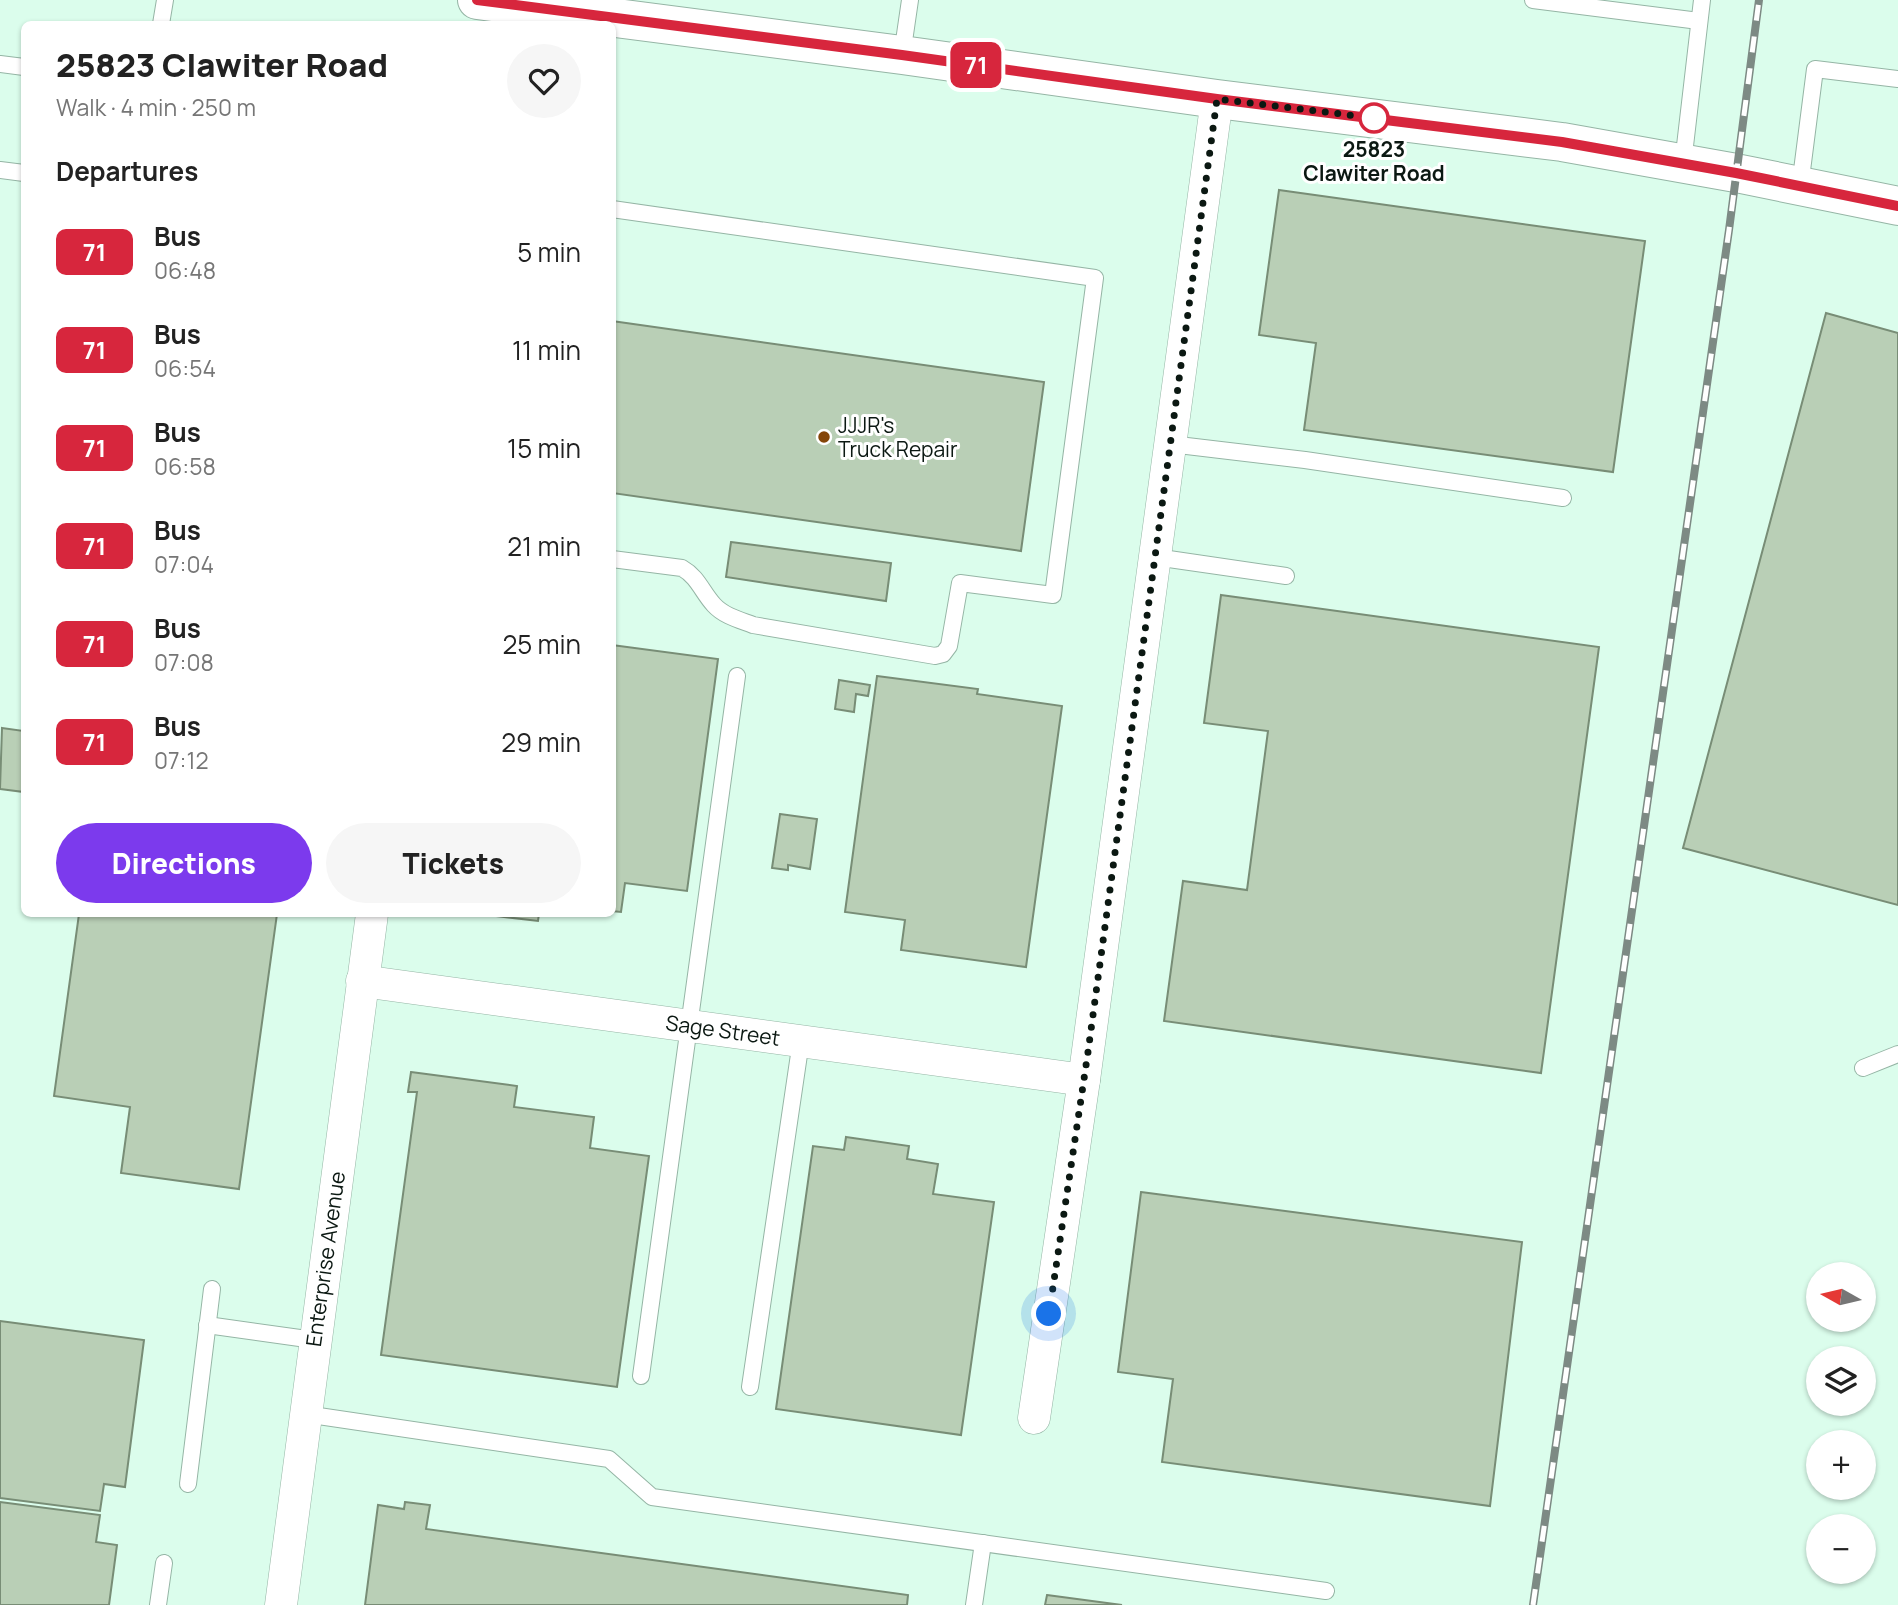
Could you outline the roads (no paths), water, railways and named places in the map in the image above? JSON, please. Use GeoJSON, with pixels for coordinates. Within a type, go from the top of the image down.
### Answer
{"type":"FeatureCollection","features":[{"type":"Feature","properties":{"kind":"street"},"geometry":{"type":"LineString","coordinates":[[491,9],[598,21]]}},
{"type":"Feature","properties":{"kind":"street"},"geometry":{"type":"LineString","coordinates":[[616,23],[902,55],[1217,99],[1562,142],[1898,206]]}},
{"type":"Feature","properties":{"kind":"street"},"geometry":{"type":"LineString","coordinates":[[1034,1418],[1084,1080],[1217,99]]}},
{"type":"Feature","properties":{"kind":"street","name":"Enterprise Avenue"},"geometry":{"type":"LineString","coordinates":[[281,1605],[372,917]]}},
{"type":"Feature","properties":{"kind":"street","name":"Sage Street"},"geometry":{"type":"LineString","coordinates":[[362,981],[1084,1080]]}},
{"type":"Feature","properties":{"kind":"lane"},"geometry":{"type":"LineString","coordinates":[[162,21],[165,0]]}},
{"type":"Feature","properties":{"kind":"lane"},"geometry":{"type":"LineString","coordinates":[[902,55],[910,0]]}},
{"type":"Feature","properties":{"kind":"lane"},"geometry":{"type":"LineString","coordinates":[[1533,0],[1699,21]]}},
{"type":"Feature","properties":{"kind":"lane"},"geometry":{"type":"LineString","coordinates":[[1683,163],[1702,0]]}},
{"type":"Feature","properties":{"kind":"lane"},"geometry":{"type":"LineString","coordinates":[[0,64],[21,67]]}},
{"type":"Feature","properties":{"kind":"lane"},"geometry":{"type":"LineString","coordinates":[[1800,186],[1815,69],[1898,79]]}},
{"type":"Feature","properties":{"kind":"lane"},"geometry":{"type":"LineString","coordinates":[[0,170],[21,173]]}},
{"type":"Feature","properties":{"kind":"lane"},"geometry":{"type":"LineString","coordinates":[[616,210],[1095,278],[1053,595],[960,583],[949,646],[943,654],[935,656],[753,625],[715,607],[690,572],[682,568],[616,560]]}},
{"type":"Feature","properties":{"kind":"lane"},"geometry":{"type":"LineString","coordinates":[[1170,444],[1304,460],[1563,498]]}},
{"type":"Feature","properties":{"kind":"lane"},"geometry":{"type":"LineString","coordinates":[[1155,557],[1286,576]]}},
{"type":"Feature","properties":{"kind":"lane"},"geometry":{"type":"LineString","coordinates":[[641,1376],[737,676]]}},
{"type":"Feature","properties":{"kind":"lane"},"geometry":{"type":"LineString","coordinates":[[750,1387],[801,1041]]}},
{"type":"Feature","properties":{"kind":"lane"},"geometry":{"type":"LineString","coordinates":[[1863,1068],[1898,1054]]}},
{"type":"Feature","properties":{"kind":"lane"},"geometry":{"type":"LineString","coordinates":[[188,1484],[212,1289]]}},
{"type":"Feature","properties":{"kind":"lane"},"geometry":{"type":"LineString","coordinates":[[207,1325],[314,1340]]}},
{"type":"Feature","properties":{"kind":"lane"},"geometry":{"type":"LineString","coordinates":[[305,1415],[608,1459],[652,1497],[1326,1591]]}},
{"type":"Feature","properties":{"kind":"lane"},"geometry":{"type":"LineString","coordinates":[[974,1605],[983,1543]]}},
{"type":"Feature","properties":{"kind":"lane"},"geometry":{"type":"LineString","coordinates":[[158,1605],[164,1563]]}},
{"type":"Feature","properties":{"kind":"railway"},"geometry":{"type":"LineString","coordinates":[[1533,1605],[1729,230],[1759,0]]}},
{"type":"Feature","properties":{"kind":"place","name":"25823 Clawiter Road"},"geometry":{"type":"Point","coordinates":[1374,118]}},
{"type":"Feature","properties":{"kind":"place","name":"JJJR's Truck Repair"},"geometry":{"type":"Point","coordinates":[824,437]}}]}
